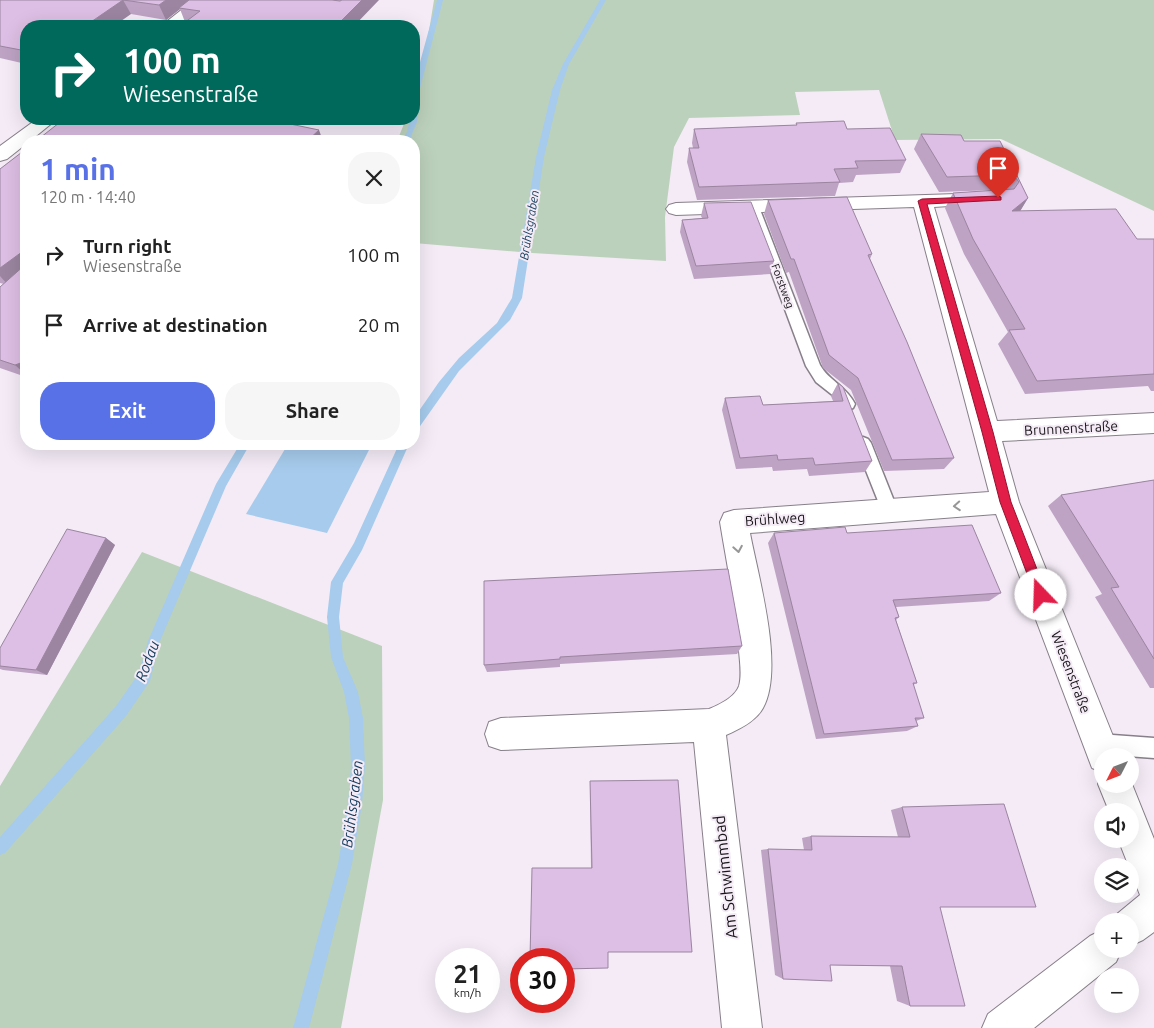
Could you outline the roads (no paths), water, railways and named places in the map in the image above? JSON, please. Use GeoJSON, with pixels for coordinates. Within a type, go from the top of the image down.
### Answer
{"type":"FeatureCollection","features":[{"type":"Feature","properties":{"kind":"street"},"geometry":{"type":"LineString","coordinates":[[177,20],[203,0]]}},
{"type":"Feature","properties":{"kind":"street"},"geometry":{"type":"LineString","coordinates":[[27,135],[40,125]]}},
{"type":"Feature","properties":{"kind":"street"},"geometry":{"type":"LineString","coordinates":[[0,155],[20,140]]}},
{"type":"Feature","properties":{"kind":"street"},"geometry":{"type":"LineString","coordinates":[[676,209],[998,198]]}},
{"type":"Feature","properties":{"kind":"street","name":"Wiesenstraße"},"geometry":{"type":"LineString","coordinates":[[922,201],[988,432],[1005,502],[1101,748]]}},
{"type":"Feature","properties":{"kind":"street","name":"Brunnenstraße"},"geometry":{"type":"LineString","coordinates":[[988,432],[1154,423]]}},
{"type":"Feature","properties":{"kind":"street","name":"Brühlweg"},"geometry":{"type":"LineString","coordinates":[[709,725],[724,720],[743,706],[752,695],[757,681],[757,658],[734,522],[1005,502]]}},
{"type":"Feature","properties":{"kind":"street"},"geometry":{"type":"LineString","coordinates":[[501,734],[709,725]]}},
{"type":"Feature","properties":{"kind":"street","name":"Am Schwimmbad"},"geometry":{"type":"LineString","coordinates":[[709,725],[742,1028]]}},
{"type":"Feature","properties":{"kind":"street"},"geometry":{"type":"LineString","coordinates":[[1139,846],[1154,884]]}},
{"type":"Feature","properties":{"kind":"street"},"geometry":{"type":"LineString","coordinates":[[1139,920],[1154,908]]}},
{"type":"Feature","properties":{"kind":"street"},"geometry":{"type":"LineString","coordinates":[[1002,1028],[1094,956]]}},
{"type":"Feature","properties":{"kind":"lane","name":"Forstweg"},"geometry":{"type":"LineString","coordinates":[[753,207],[813,366]]}},
{"type":"Feature","properties":{"kind":"lane"},"geometry":{"type":"LineString","coordinates":[[813,366],[818,376],[844,395],[890,511]]}},
{"type":"Feature","properties":{"kind":"lane"},"geometry":{"type":"LineString","coordinates":[[1139,749],[1154,748]]}},
{"type":"Feature","properties":{"kind":"water"},"geometry":{"type":"Polygon","coordinates":[[[284,450],[369,450],[327,533],[246,514],[284,450]]]}},
{"type":"Feature","properties":{"kind":"waterway","name":"Rodau"},"geometry":{"type":"LineString","coordinates":[[420,74],[440,0]]}},
{"type":"Feature","properties":{"kind":"waterway","name":"Brühlsgraben"},"geometry":{"type":"LineString","coordinates":[[420,418],[455,369],[500,325],[517,298],[540,157],[556,90],[566,64],[603,0]]}},
{"type":"Feature","properties":{"kind":"waterway","name":"Rodau"},"geometry":{"type":"LineString","coordinates":[[408,135],[412,125]]}},
{"type":"Feature","properties":{"kind":"waterway","name":"Rodau"},"geometry":{"type":"LineString","coordinates":[[0,848],[121,711],[145,676],[154,641],[221,484],[241,450]]}},
{"type":"Feature","properties":{"kind":"waterway","name":"Brühlsgraben"},"geometry":{"type":"LineString","coordinates":[[301,1028],[345,864],[355,804],[358,766],[356,718],[351,692],[337,657],[333,617],[337,582],[358,546],[401,450]]}}]}
